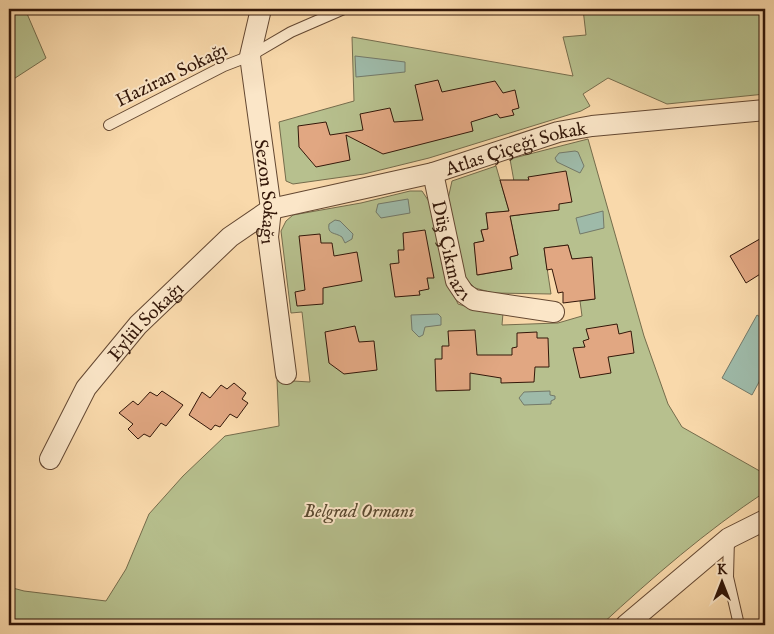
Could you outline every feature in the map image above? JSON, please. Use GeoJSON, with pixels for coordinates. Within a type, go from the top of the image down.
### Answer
{"type":"FeatureCollection","features":[{"type":"Feature","properties":{"kind":"street","name":"Sezon Sokağı"},"geometry":{"type":"LineString","coordinates":[[262,9],[250,56],[271,209],[268,237],[286,374]]}},
{"type":"Feature","properties":{"kind":"street","name":"Atlas Çiçeği Sokak"},"geometry":{"type":"LineString","coordinates":[[271,209],[433,173],[558,132],[592,126],[765,110]]}},
{"type":"Feature","properties":{"kind":"street","name":"Düş Çıkmazı"},"geometry":{"type":"LineString","coordinates":[[433,173],[456,281],[464,294],[474,300],[554,312]]}},
{"type":"Feature","properties":{"kind":"street","name":"Eylül Sokağı"},"geometry":{"type":"LineString","coordinates":[[50,459],[86,388],[138,325],[230,237],[271,209]]}},
{"type":"Feature","properties":{"kind":"street"},"geometry":{"type":"LineString","coordinates":[[626,625],[729,538],[765,520]]}},
{"type":"Feature","properties":{"kind":"lane","name":"Haziran Sokağı"},"geometry":{"type":"LineString","coordinates":[[108,125],[224,66],[250,56],[291,32],[344,9]]}},
{"type":"Feature","properties":{"kind":"lane"},"geometry":{"type":"LineString","coordinates":[[729,538],[728,577],[739,625]]}},
{"type":"Feature","properties":{"kind":"green space"},"geometry":{"type":"Polygon","coordinates":[[[9,9],[25,9],[46,58],[9,82],[9,9]]]}},
{"type":"Feature","properties":{"kind":"green space"},"geometry":{"type":"Polygon","coordinates":[[[583,9],[765,9],[765,94],[667,104],[608,78],[583,94],[590,106],[581,111],[429,158],[364,174],[293,184],[286,181],[279,122],[354,101],[352,37],[573,76],[563,37],[586,35],[583,9]]]}},
{"type":"Feature","properties":{"kind":"green space","name":"Belgrad Ormanı"},"geometry":{"type":"Polygon","coordinates":[[[588,139],[644,336],[668,404],[682,427],[765,474],[765,492],[722,522],[680,555],[601,625],[9,625],[9,587],[24,591],[106,601],[126,569],[149,514],[183,476],[225,436],[279,426],[277,380],[310,382],[302,312],[291,313],[281,231],[286,221],[293,215],[361,203],[410,191],[422,191],[430,203],[444,273],[458,304],[484,312],[503,313],[502,325],[558,323],[582,316],[580,301],[595,299],[591,258],[572,259],[568,245],[544,248],[551,294],[493,293],[475,288],[464,277],[448,199],[452,181],[496,166],[509,211],[486,213],[488,229],[481,231],[484,241],[474,243],[478,275],[512,269],[510,257],[518,255],[510,216],[520,215],[510,159],[588,139]]]}},
{"type":"Feature","properties":{"kind":"shaded area"},"geometry":{"type":"Polygon","coordinates":[[[355,56],[405,62],[405,72],[356,77],[355,56]]]}},
{"type":"Feature","properties":{"kind":"shaded area"},"geometry":{"type":"Polygon","coordinates":[[[578,152],[584,166],[580,173],[557,162],[555,158],[559,153],[578,152]]]}},
{"type":"Feature","properties":{"kind":"shaded area"},"geometry":{"type":"Polygon","coordinates":[[[408,199],[410,213],[381,218],[376,212],[378,204],[408,199]]]}},
{"type":"Feature","properties":{"kind":"shaded area"},"geometry":{"type":"Polygon","coordinates":[[[603,211],[604,228],[580,234],[576,218],[603,211]]]}},
{"type":"Feature","properties":{"kind":"shaded area"},"geometry":{"type":"Polygon","coordinates":[[[335,220],[340,221],[353,234],[352,239],[345,243],[342,237],[330,232],[329,224],[335,220]]]}},
{"type":"Feature","properties":{"kind":"shaded area"},"geometry":{"type":"Polygon","coordinates":[[[438,314],[441,317],[441,325],[425,327],[423,335],[419,337],[412,330],[411,315],[438,314]]]}},
{"type":"Feature","properties":{"kind":"shaded area"},"geometry":{"type":"Polygon","coordinates":[[[757,315],[765,320],[765,371],[752,395],[722,378],[757,315]]]}},
{"type":"Feature","properties":{"kind":"shaded area"},"geometry":{"type":"Polygon","coordinates":[[[550,391],[550,395],[555,396],[551,404],[524,405],[519,398],[524,392],[550,391]]]}},
{"type":"Feature","properties":{"kind":"building"},"geometry":{"type":"Polygon","coordinates":[[[438,80],[442,92],[495,81],[503,93],[515,90],[519,108],[512,110],[514,115],[500,118],[497,114],[471,122],[473,131],[383,154],[346,135],[350,160],[316,167],[299,147],[298,126],[326,122],[330,135],[363,130],[360,114],[390,108],[394,122],[423,120],[415,85],[438,80]]]}},
{"type":"Feature","properties":{"kind":"building"},"geometry":{"type":"Polygon","coordinates":[[[566,171],[572,202],[559,204],[559,210],[510,216],[518,255],[510,257],[512,269],[477,275],[474,243],[484,241],[481,230],[488,229],[486,213],[509,211],[500,180],[529,180],[528,177],[566,171]]]}},
{"type":"Feature","properties":{"kind":"building"},"geometry":{"type":"Polygon","coordinates":[[[425,230],[434,278],[427,278],[429,289],[419,291],[420,295],[395,297],[390,264],[399,263],[398,250],[404,250],[403,233],[425,230]]]}},
{"type":"Feature","properties":{"kind":"building"},"geometry":{"type":"Polygon","coordinates":[[[320,234],[321,243],[332,243],[334,256],[357,252],[362,281],[323,288],[323,304],[297,306],[295,292],[305,290],[299,236],[320,234]]]}},
{"type":"Feature","properties":{"kind":"building"},"geometry":{"type":"Polygon","coordinates":[[[765,236],[765,271],[746,283],[730,256],[765,236]]]}},
{"type":"Feature","properties":{"kind":"building"},"geometry":{"type":"Polygon","coordinates":[[[568,245],[572,259],[592,257],[595,299],[563,303],[563,292],[558,293],[552,269],[547,270],[544,248],[568,245]]]}},
{"type":"Feature","properties":{"kind":"building"},"geometry":{"type":"Polygon","coordinates":[[[617,324],[619,334],[631,331],[634,353],[608,357],[611,373],[580,378],[573,348],[585,347],[583,341],[589,339],[586,329],[617,324]]]}},
{"type":"Feature","properties":{"kind":"building"},"geometry":{"type":"Polygon","coordinates":[[[355,326],[359,342],[374,341],[377,370],[344,374],[329,363],[325,332],[355,326]]]}},
{"type":"Feature","properties":{"kind":"building"},"geometry":{"type":"Polygon","coordinates":[[[475,330],[477,355],[512,355],[512,348],[517,347],[517,333],[537,332],[537,338],[548,338],[549,367],[535,367],[534,382],[501,383],[501,378],[470,373],[470,390],[436,391],[435,359],[442,359],[442,346],[449,346],[448,331],[475,330]]]}},
{"type":"Feature","properties":{"kind":"building"},"geometry":{"type":"Polygon","coordinates":[[[234,383],[246,393],[242,399],[248,403],[237,418],[230,414],[220,427],[215,425],[211,430],[189,415],[202,392],[210,398],[221,385],[227,389],[234,383]]]}},
{"type":"Feature","properties":{"kind":"building"},"geometry":{"type":"Polygon","coordinates":[[[162,391],[183,405],[166,426],[161,423],[150,437],[144,434],[138,439],[128,429],[133,424],[119,413],[133,401],[138,405],[150,392],[157,396],[162,391]]]}}]}
